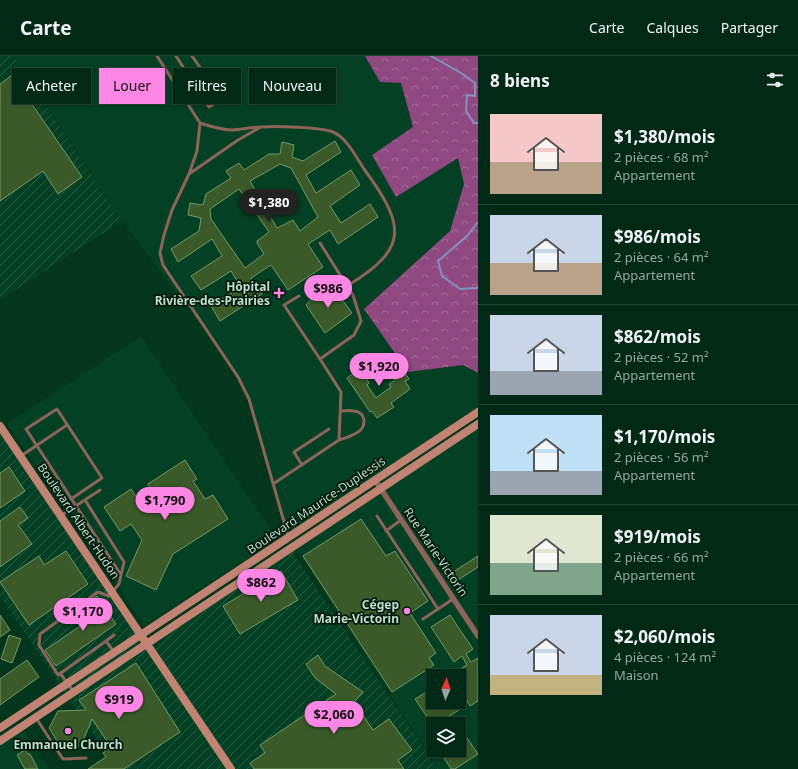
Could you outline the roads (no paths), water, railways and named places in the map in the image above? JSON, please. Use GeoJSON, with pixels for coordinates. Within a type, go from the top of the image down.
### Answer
{"type":"FeatureCollection","features":[{"type":"Feature","properties":{"kind":"street","name":"Boulevard Maurice-Duplessis"},"geometry":{"type":"LineString","coordinates":[[0,728],[478,412]]}},
{"type":"Feature","properties":{"kind":"street","name":"Boulevard Maurice-Duplessis"},"geometry":{"type":"LineString","coordinates":[[0,741],[478,424]]}},
{"type":"Feature","properties":{"kind":"street","name":"Boulevard Albert-Hudon"},"geometry":{"type":"LineString","coordinates":[[0,426],[231,769]]}},
{"type":"Feature","properties":{"kind":"street","name":"Rue Marie-Victorin"},"geometry":{"type":"LineString","coordinates":[[375,480],[478,636]]}},
{"type":"Feature","properties":{"kind":"lane"},"geometry":{"type":"LineString","coordinates":[[157,56],[200,123],[197,151],[189,174],[172,210],[164,235],[160,253],[163,265],[238,377],[249,399],[273,484],[292,535],[300,541]]}},
{"type":"Feature","properties":{"kind":"lane"},"geometry":{"type":"LineString","coordinates":[[176,56],[209,107],[222,99],[192,56]]}},
{"type":"Feature","properties":{"kind":"lane"},"geometry":{"type":"LineString","coordinates":[[200,123],[230,130],[261,127],[321,129],[334,132],[344,140],[368,174],[390,210],[395,226],[394,242],[382,262],[367,274],[347,286]]}},
{"type":"Feature","properties":{"kind":"lane"},"geometry":{"type":"LineString","coordinates":[[189,174],[238,140],[261,127]]}},
{"type":"Feature","properties":{"kind":"lane"},"geometry":{"type":"LineString","coordinates":[[320,243],[353,295],[361,321],[354,335],[320,359]]}},
{"type":"Feature","properties":{"kind":"lane"},"geometry":{"type":"LineString","coordinates":[[299,296],[284,305],[341,392],[340,440]]}},
{"type":"Feature","properties":{"kind":"lane"},"geometry":{"type":"LineString","coordinates":[[71,499],[102,478],[57,409],[26,429],[71,499],[121,575]]}},
{"type":"Feature","properties":{"kind":"lane"},"geometry":{"type":"LineString","coordinates":[[273,484],[340,440],[359,432],[363,427],[364,417],[355,411],[340,411]]}},
{"type":"Feature","properties":{"kind":"lane"},"geometry":{"type":"LineString","coordinates":[[21,456],[67,425]]}},
{"type":"Feature","properties":{"kind":"lane"},"geometry":{"type":"LineString","coordinates":[[302,465],[294,452],[329,429]]}},
{"type":"Feature","properties":{"kind":"lane"},"geometry":{"type":"LineString","coordinates":[[61,516],[100,490]]}},
{"type":"Feature","properties":{"kind":"lane"},"geometry":{"type":"LineString","coordinates":[[74,692],[60,673],[58,675],[39,645],[40,634],[98,592],[110,596],[118,584],[124,562],[84,500]]}},
{"type":"Feature","properties":{"kind":"lane"},"geometry":{"type":"LineString","coordinates":[[377,516],[438,609]]}},
{"type":"Feature","properties":{"kind":"lane"},"geometry":{"type":"LineString","coordinates":[[386,531],[401,520]]}},
{"type":"Feature","properties":{"kind":"lane"},"geometry":{"type":"LineString","coordinates":[[273,548],[278,556]]}},
{"type":"Feature","properties":{"kind":"lane"},"geometry":{"type":"LineString","coordinates":[[254,560],[259,568]]}},
{"type":"Feature","properties":{"kind":"lane"},"geometry":{"type":"LineString","coordinates":[[423,619],[453,599]]}},
{"type":"Feature","properties":{"kind":"lane"},"geometry":{"type":"LineString","coordinates":[[60,673],[114,635]]}},
{"type":"Feature","properties":{"kind":"lane"},"geometry":{"type":"LineString","coordinates":[[106,641],[115,652]]}},
{"type":"Feature","properties":{"kind":"lane"},"geometry":{"type":"LineString","coordinates":[[36,717],[63,759],[86,758]]}},
{"type":"Feature","properties":{"kind":"waterway"},"geometry":{"type":"LineString","coordinates":[[431,56],[461,73],[475,83],[475,96],[467,95],[466,111],[474,123],[478,123]]}},
{"type":"Feature","properties":{"kind":"waterway"},"geometry":{"type":"LineString","coordinates":[[478,222],[467,236],[438,261],[442,276],[460,289],[478,288]]}},
{"type":"Feature","properties":{"kind":"place","name":"Hôpital Rivière-des-Prairies"},"geometry":{"type":"Point","coordinates":[279,293]}},
{"type":"Feature","properties":{"kind":"place","name":"Cégep Marie-Victorin"},"geometry":{"type":"Point","coordinates":[407,611]}},
{"type":"Feature","properties":{"kind":"place","name":"Emmanuel Church"},"geometry":{"type":"Point","coordinates":[68,731]}}]}
